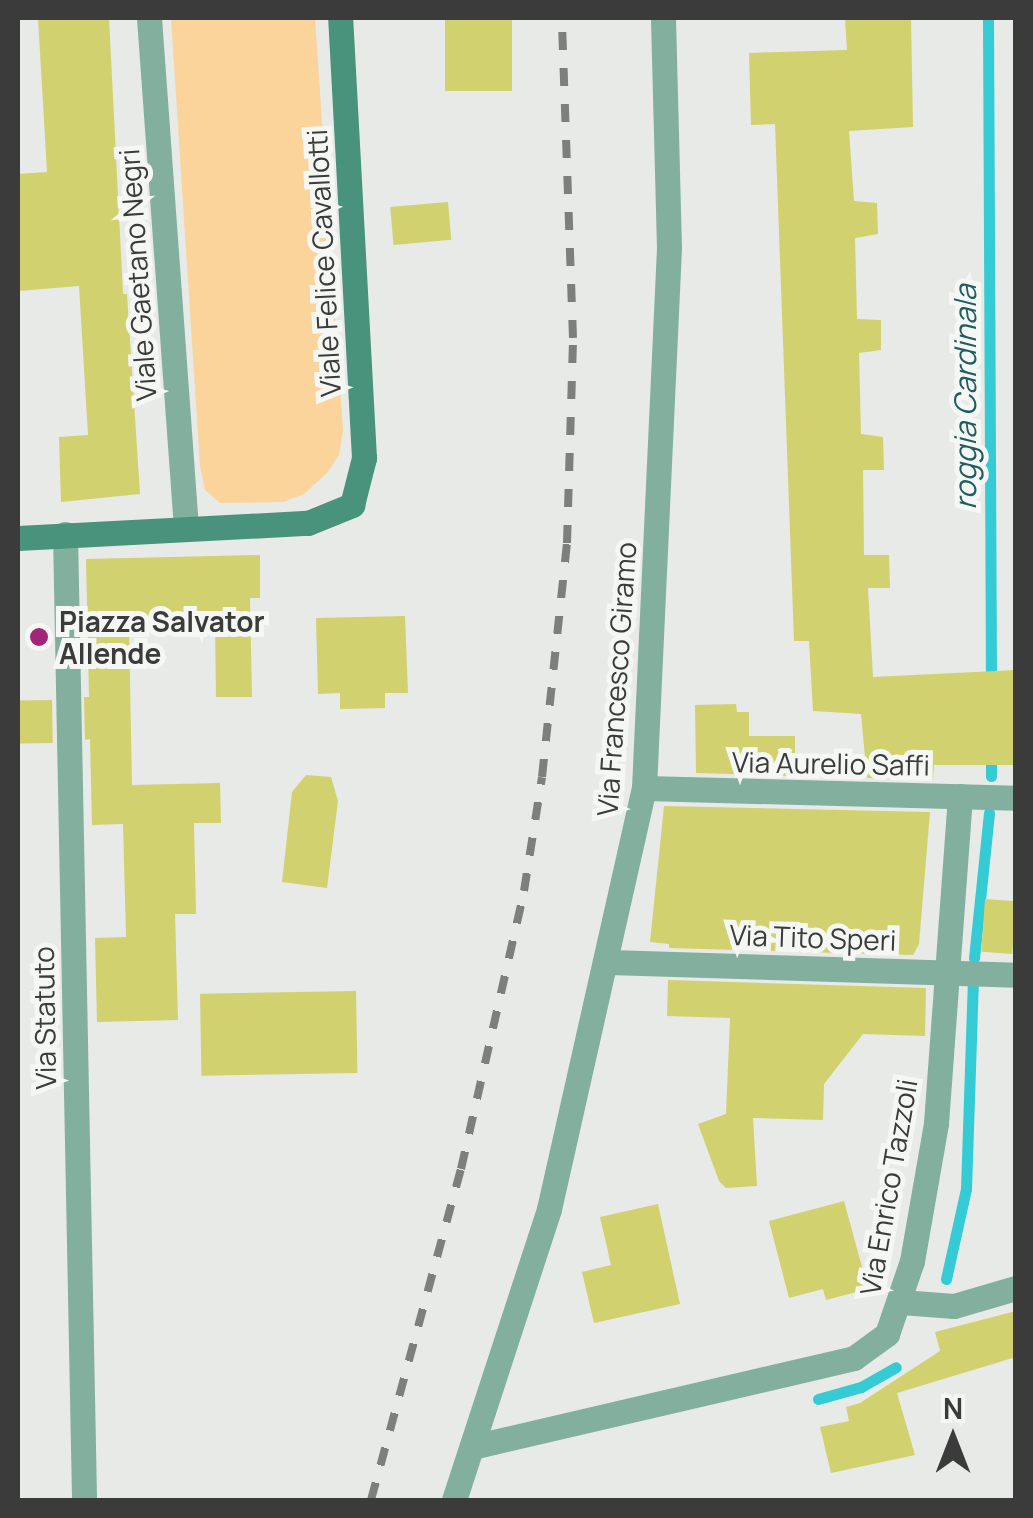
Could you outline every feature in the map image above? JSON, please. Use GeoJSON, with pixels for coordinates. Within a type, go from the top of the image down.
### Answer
{"type":"FeatureCollection","features":[{"type":"Feature","properties":{"kind":"street","name":"Viale Gaetano Negri"},"geometry":{"type":"LineString","coordinates":[[149,18],[186,528]]}},
{"type":"Feature","properties":{"kind":"street","name":"Viale Felice Cavallotti"},"geometry":{"type":"LineString","coordinates":[[186,528],[308,523],[352,504],[364,458],[340,18]]}},
{"type":"Feature","properties":{"kind":"street","name":"Via Francesco Giramo"},"geometry":{"type":"LineString","coordinates":[[454,1500],[549,1209],[608,962],[644,788],[669,248],[663,18]]}},
{"type":"Feature","properties":{"kind":"street"},"geometry":{"type":"LineString","coordinates":[[18,538],[186,528]]}},
{"type":"Feature","properties":{"kind":"street","name":"Via Statuto"},"geometry":{"type":"LineString","coordinates":[[65,534],[84,1500]]}},
{"type":"Feature","properties":{"kind":"street","name":"Via Aurelio Saffi"},"geometry":{"type":"LineString","coordinates":[[644,788],[1016,798]]}},
{"type":"Feature","properties":{"kind":"street","name":"Via Enrico Tazzoli"},"geometry":{"type":"LineString","coordinates":[[472,1447],[854,1358],[888,1334],[901,1302],[936,1122],[960,796]]}},
{"type":"Feature","properties":{"kind":"street","name":"Via Tito Speri"},"geometry":{"type":"LineString","coordinates":[[608,962],[1016,974]]}},
{"type":"Feature","properties":{"kind":"street"},"geometry":{"type":"LineString","coordinates":[[901,1302],[954,1306],[1016,1288]]}},
{"type":"Feature","properties":{"kind":"shaded area"},"geometry":{"type":"Polygon","coordinates":[[[171,18],[315,18],[343,431],[339,455],[327,473],[304,494],[283,502],[220,503],[205,490],[200,466],[171,18]]]}},
{"type":"Feature","properties":{"kind":"building"},"geometry":{"type":"Polygon","coordinates":[[[38,18],[109,18],[123,294],[127,294],[140,494],[61,502],[59,437],[88,435],[79,286],[18,291],[18,174],[47,172],[38,18]]]}},
{"type":"Feature","properties":{"kind":"building"},"geometry":{"type":"Polygon","coordinates":[[[445,18],[512,18],[512,91],[445,91],[445,18]]]}},
{"type":"Feature","properties":{"kind":"building"},"geometry":{"type":"Polygon","coordinates":[[[845,18],[911,18],[913,127],[849,131],[854,201],[877,203],[878,234],[855,238],[857,319],[881,320],[881,350],[859,353],[861,434],[883,437],[884,470],[863,470],[864,555],[889,555],[890,588],[868,588],[873,677],[1016,670],[1016,765],[934,765],[933,780],[867,778],[861,714],[813,711],[809,641],[794,641],[775,124],[751,125],[749,53],[847,50],[845,18]]]}},
{"type":"Feature","properties":{"kind":"building"},"geometry":{"type":"Polygon","coordinates":[[[448,202],[451,240],[394,245],[390,207],[448,202]]]}},
{"type":"Feature","properties":{"kind":"building"},"geometry":{"type":"Polygon","coordinates":[[[260,555],[260,598],[250,598],[252,697],[216,697],[215,626],[129,628],[132,785],[220,783],[221,823],[194,823],[196,914],[175,914],[178,1020],[97,1022],[95,938],[126,937],[123,824],[92,825],[90,739],[85,740],[84,697],[89,697],[86,559],[260,555]]]}},
{"type":"Feature","properties":{"kind":"building"},"geometry":{"type":"Polygon","coordinates":[[[405,616],[408,693],[385,693],[385,708],[340,709],[340,693],[318,694],[316,618],[405,616]]]}},
{"type":"Feature","properties":{"kind":"building"},"geometry":{"type":"Polygon","coordinates":[[[52,700],[53,743],[19,744],[18,701],[52,700]]]}},
{"type":"Feature","properties":{"kind":"building"},"geometry":{"type":"Polygon","coordinates":[[[736,704],[737,712],[749,712],[749,736],[795,736],[795,776],[696,773],[695,705],[736,704]]]}},
{"type":"Feature","properties":{"kind":"building"},"geometry":{"type":"Polygon","coordinates":[[[306,775],[331,777],[338,801],[327,888],[282,882],[292,792],[306,775]]]}},
{"type":"Feature","properties":{"kind":"building"},"geometry":{"type":"Polygon","coordinates":[[[664,806],[930,812],[919,944],[913,955],[669,948],[669,944],[650,942],[664,806]]]}},
{"type":"Feature","properties":{"kind":"building"},"geometry":{"type":"Polygon","coordinates":[[[985,899],[1016,901],[1012,954],[981,952],[985,899]]]}},
{"type":"Feature","properties":{"kind":"building"},"geometry":{"type":"Polygon","coordinates":[[[668,980],[926,988],[925,1036],[863,1034],[824,1084],[823,1120],[753,1118],[757,1186],[726,1188],[719,1181],[698,1124],[726,1114],[730,1018],[667,1016],[668,980]]]}},
{"type":"Feature","properties":{"kind":"building"},"geometry":{"type":"Polygon","coordinates":[[[356,991],[357,1073],[201,1076],[200,994],[356,991]]]}},
{"type":"Feature","properties":{"kind":"building"},"geometry":{"type":"Polygon","coordinates":[[[844,1201],[868,1289],[826,1300],[823,1289],[789,1298],[769,1221],[844,1201]]]}},
{"type":"Feature","properties":{"kind":"building"},"geometry":{"type":"Polygon","coordinates":[[[658,1204],[680,1304],[594,1323],[582,1272],[611,1265],[600,1217],[658,1204]]]}},
{"type":"Feature","properties":{"kind":"building"},"geometry":{"type":"Polygon","coordinates":[[[1016,1311],[1016,1357],[897,1393],[915,1455],[831,1473],[820,1427],[849,1421],[846,1407],[860,1403],[940,1351],[935,1332],[1016,1311]]]}},
{"type":"Feature","properties":{"kind":"waterway","name":"roggia Cardinala"},"geometry":{"type":"LineString","coordinates":[[988,18],[991,683]]}},
{"type":"Feature","properties":{"kind":"waterway","name":"roggia Cardinala"},"geometry":{"type":"LineString","coordinates":[[991,752],[991,776]]}},
{"type":"Feature","properties":{"kind":"waterway","name":"roggia Cardinala"},"geometry":{"type":"LineString","coordinates":[[974,958],[989,813]]}},
{"type":"Feature","properties":{"kind":"waterway","name":"roggia Cardinala"},"geometry":{"type":"LineString","coordinates":[[946,1279],[966,1189],[973,982]]}},
{"type":"Feature","properties":{"kind":"waterway","name":"roggia Cardinala"},"geometry":{"type":"LineString","coordinates":[[818,1399],[861,1387],[896,1367]]}},
{"type":"Feature","properties":{"kind":"railway"},"geometry":{"type":"LineString","coordinates":[[371,1500],[461,1169],[524,891],[542,777],[567,543],[573,338],[562,18]]}},
{"type":"Feature","properties":{"kind":"place","name":"Piazza Salvator Allende"},"geometry":{"type":"Point","coordinates":[39,637]}}]}
